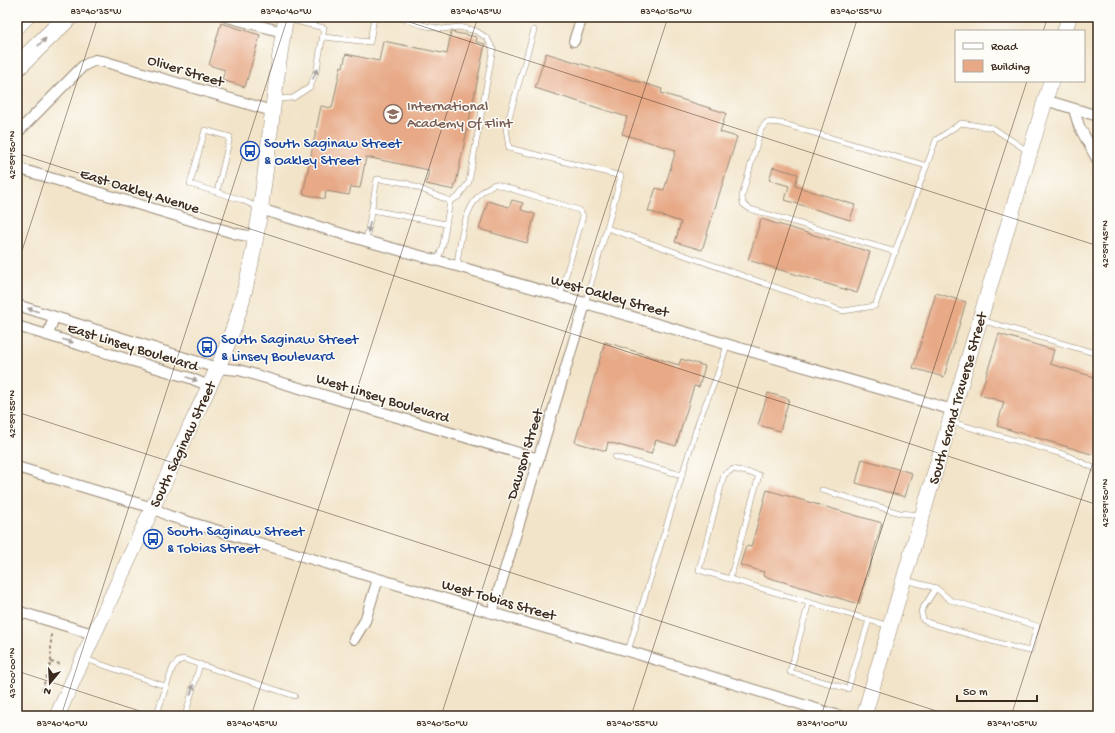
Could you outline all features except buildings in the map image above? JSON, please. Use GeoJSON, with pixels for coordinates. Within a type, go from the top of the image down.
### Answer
{"type":"FeatureCollection","features":[{"type":"Feature","properties":{"kind":"highway"},"geometry":{"type":"LineString","coordinates":[[17,24],[24,17]]}},
{"type":"Feature","properties":{"kind":"highway"},"geometry":{"type":"LineString","coordinates":[[17,67],[68,17]]}},
{"type":"Feature","properties":{"kind":"main road"},"geometry":{"type":"LineString","coordinates":[[1065,30],[1069,17]]}},
{"type":"Feature","properties":{"kind":"main road","name":"South Saginaw Street"},"geometry":{"type":"LineString","coordinates":[[56,716],[227,347],[243,297],[252,257],[260,209],[285,22]]}},
{"type":"Feature","properties":{"kind":"main road","name":"South Grand Traverse Street"},"geometry":{"type":"LineString","coordinates":[[864,716],[951,415],[1051,82]]}},
{"type":"Feature","properties":{"kind":"street"},"geometry":{"type":"LineString","coordinates":[[227,17],[285,22]]}},
{"type":"Feature","properties":{"kind":"street"},"geometry":{"type":"LineString","coordinates":[[574,42],[582,17]]}},
{"type":"Feature","properties":{"kind":"street","name":"Oliver Street"},"geometry":{"type":"LineString","coordinates":[[17,134],[84,66],[95,60],[273,105]]}},
{"type":"Feature","properties":{"kind":"street"},"geometry":{"type":"LineString","coordinates":[[1045,100],[1098,116]]}},
{"type":"Feature","properties":{"kind":"street"},"geometry":{"type":"LineString","coordinates":[[1074,109],[1079,126],[1098,161]]}},
{"type":"Feature","properties":{"kind":"street","name":"East Oakley Avenue"},"geometry":{"type":"LineString","coordinates":[[17,168],[237,234],[255,237]]}},
{"type":"Feature","properties":{"kind":"street","name":"West Oakley Street"},"geometry":{"type":"LineString","coordinates":[[260,209],[727,345],[951,415]]}},
{"type":"Feature","properties":{"kind":"street","name":"Dawson Street"},"geometry":{"type":"LineString","coordinates":[[492,613],[585,304]]}},
{"type":"Feature","properties":{"kind":"street","name":"East Linsey Boulevard"},"geometry":{"type":"LineString","coordinates":[[17,305],[217,368]]}},
{"type":"Feature","properties":{"kind":"street","name":"East Linsey Boulevard"},"geometry":{"type":"LineString","coordinates":[[48,335],[54,316]]}},
{"type":"Feature","properties":{"kind":"street","name":"East Linsey Boulevard"},"geometry":{"type":"LineString","coordinates":[[17,326],[190,378],[209,386]]}},
{"type":"Feature","properties":{"kind":"street","name":"West Linsey Boulevard"},"geometry":{"type":"LineString","coordinates":[[217,368],[239,370],[539,459]]}},
{"type":"Feature","properties":{"kind":"street","name":"West Tobias Street"},"geometry":{"type":"LineString","coordinates":[[17,467],[153,508],[169,516],[492,613],[628,651],[839,716]]}},
{"type":"Feature","properties":{"kind":"street"},"geometry":{"type":"LineString","coordinates":[[354,639],[365,621],[378,579]]}},
{"type":"Feature","properties":{"kind":"street"},"geometry":{"type":"LineString","coordinates":[[17,611],[93,634]]}},
{"type":"Feature","properties":{"kind":"lane"},"geometry":{"type":"LineString","coordinates":[[322,36],[370,42],[374,17]]}},
{"type":"Feature","properties":{"kind":"lane"},"geometry":{"type":"LineString","coordinates":[[366,241],[377,179],[406,183],[450,201],[458,197],[469,182],[492,49],[487,38],[476,31],[459,27],[442,29],[422,25],[397,17]]}},
{"type":"Feature","properties":{"kind":"lane"},"geometry":{"type":"LineString","coordinates":[[273,105],[293,98],[310,87],[317,68],[324,28],[285,22]]}},
{"type":"Feature","properties":{"kind":"lane"},"geometry":{"type":"LineString","coordinates":[[534,30],[506,128],[509,148],[621,176],[585,304]]}},
{"type":"Feature","properties":{"kind":"lane"},"geometry":{"type":"LineString","coordinates":[[896,252],[750,209],[743,204],[742,196],[761,129],[767,122],[780,123],[927,166]]}},
{"type":"Feature","properties":{"kind":"lane"},"geometry":{"type":"LineString","coordinates":[[607,228],[843,311],[875,306],[936,140],[961,123],[993,128],[1030,152]]}},
{"type":"Feature","properties":{"kind":"lane"},"geometry":{"type":"LineString","coordinates":[[217,192],[230,137],[205,130],[190,184],[242,200],[260,209]]}},
{"type":"Feature","properties":{"kind":"lane"},"geometry":{"type":"LineString","coordinates":[[457,266],[459,241],[464,222],[478,197],[486,188],[495,184],[579,210],[582,216],[560,296]]}},
{"type":"Feature","properties":{"kind":"lane"},"geometry":{"type":"LineString","coordinates":[[438,260],[443,244],[450,201]]}},
{"type":"Feature","properties":{"kind":"lane"},"geometry":{"type":"LineString","coordinates":[[372,212],[446,224]]}},
{"type":"Feature","properties":{"kind":"lane"},"geometry":{"type":"LineString","coordinates":[[980,320],[1098,354]]}},
{"type":"Feature","properties":{"kind":"lane"},"geometry":{"type":"LineString","coordinates":[[628,651],[699,420],[717,376],[727,345]]}},
{"type":"Feature","properties":{"kind":"lane"},"geometry":{"type":"LineString","coordinates":[[951,415],[1066,455],[1098,470]]}},
{"type":"Feature","properties":{"kind":"lane"},"geometry":{"type":"LineString","coordinates":[[615,457],[682,475]]}},
{"type":"Feature","properties":{"kind":"lane"},"geometry":{"type":"LineString","coordinates":[[730,579],[759,475],[733,468],[724,475],[699,570],[890,627]]}},
{"type":"Feature","properties":{"kind":"lane"},"geometry":{"type":"LineString","coordinates":[[822,490],[900,513],[922,515]]}},
{"type":"Feature","properties":{"kind":"lane"},"geometry":{"type":"LineString","coordinates":[[904,580],[936,588],[950,600],[1037,626],[1030,651],[929,623],[923,620],[921,611],[936,588]]}},
{"type":"Feature","properties":{"kind":"lane"},"geometry":{"type":"LineString","coordinates":[[809,602],[790,672],[848,689],[869,620]]}},
{"type":"Feature","properties":{"kind":"lane"},"geometry":{"type":"LineString","coordinates":[[82,659],[166,686]]}},
{"type":"Feature","properties":{"kind":"lane"},"geometry":{"type":"LineString","coordinates":[[156,716],[173,667],[183,659],[295,696]]}},
{"type":"Feature","properties":{"kind":"lane"},"geometry":{"type":"LineString","coordinates":[[185,716],[200,664]]}},
{"type":"Feature","properties":{"kind":"path"},"geometry":{"type":"LineString","coordinates":[[42,690],[51,662],[51,634]]}},
{"type":"Feature","properties":{"kind":"path"},"geometry":{"type":"LineString","coordinates":[[51,662],[60,664]]}},
{"type":"Feature","properties":{"kind":"place","name":"International Academy Of Flint"},"geometry":{"type":"Point","coordinates":[393,114]}},
{"type":"Feature","properties":{"kind":"place","name":"South Saginaw Street & Oakley Street"},"geometry":{"type":"Point","coordinates":[250,151]}},
{"type":"Feature","properties":{"kind":"place","name":"South Saginaw Street & Linsey Boulevard"},"geometry":{"type":"Point","coordinates":[207,347]}},
{"type":"Feature","properties":{"kind":"place","name":"South Saginaw Street & Tobias Street"},"geometry":{"type":"Point","coordinates":[153,539]}}]}
